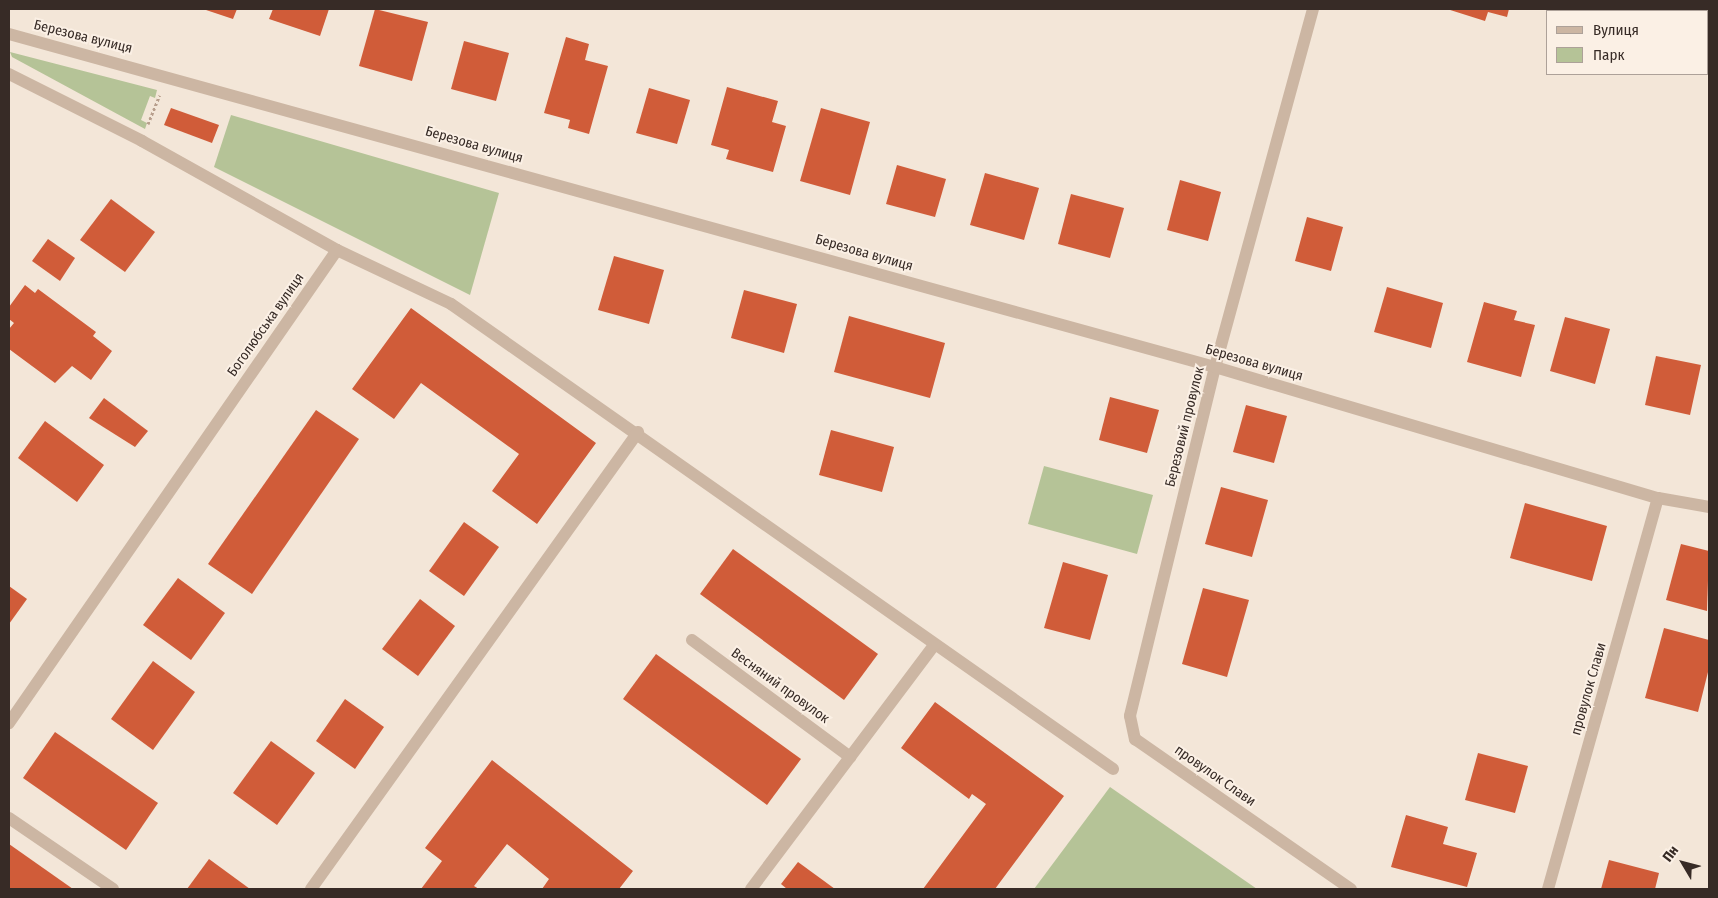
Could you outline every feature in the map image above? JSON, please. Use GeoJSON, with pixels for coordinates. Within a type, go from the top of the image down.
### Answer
{"type":"FeatureCollection","features":[{"type":"Feature","properties":{"kind":"street","name":"Березовий провулок"},"geometry":{"type":"LineString","coordinates":[[1135,738],[1130,716],[1215,367],[1313,9]]}},
{"type":"Feature","properties":{"kind":"street","name":"Березова вулиця"},"geometry":{"type":"LineString","coordinates":[[9,34],[167,75],[1215,367],[1658,498],[1709,507]]}},
{"type":"Feature","properties":{"kind":"street"},"geometry":{"type":"LineString","coordinates":[[9,74],[142,141],[336,250],[451,304],[638,432],[934,645],[1113,769]]}},
{"type":"Feature","properties":{"kind":"street","name":"Боголюбська вулиця"},"geometry":{"type":"LineString","coordinates":[[9,723],[336,250]]}},
{"type":"Feature","properties":{"kind":"street"},"geometry":{"type":"LineString","coordinates":[[312,889],[638,432]]}},
{"type":"Feature","properties":{"kind":"street","name":"провулок Слави"},"geometry":{"type":"LineString","coordinates":[[1548,889],[1658,498]]}},
{"type":"Feature","properties":{"kind":"street","name":"Весняний провулок"},"geometry":{"type":"LineString","coordinates":[[692,640],[850,757]]}},
{"type":"Feature","properties":{"kind":"street"},"geometry":{"type":"LineString","coordinates":[[751,889],[934,645]]}},
{"type":"Feature","properties":{"kind":"street","name":"провулок Слави"},"geometry":{"type":"LineString","coordinates":[[1135,738],[1351,889]]}},
{"type":"Feature","properties":{"kind":"street"},"geometry":{"type":"LineString","coordinates":[[9,818],[113,889]]}},
{"type":"Feature","properties":{"kind":"path"},"geometry":{"type":"LineString","coordinates":[[142,141],[167,75]]}},
{"type":"Feature","properties":{"kind":"green space"},"geometry":{"type":"Polygon","coordinates":[[[10,52],[157,90],[155,98],[150,96],[141,120],[147,123],[145,129],[12,57],[10,52]]]}},
{"type":"Feature","properties":{"kind":"green space"},"geometry":{"type":"Polygon","coordinates":[[[231,115],[499,193],[470,295],[214,167],[231,115]]]}},
{"type":"Feature","properties":{"kind":"green space"},"geometry":{"type":"Polygon","coordinates":[[[1044,466],[1153,495],[1137,554],[1028,524],[1044,466]]]}},
{"type":"Feature","properties":{"kind":"green space"},"geometry":{"type":"Polygon","coordinates":[[[1110,787],[1257,889],[1034,889],[1110,787]]]}},
{"type":"Feature","properties":{"kind":"building"},"geometry":{"type":"Polygon","coordinates":[[[203,9],[237,9],[233,19],[203,9]]]}},
{"type":"Feature","properties":{"kind":"building"},"geometry":{"type":"Polygon","coordinates":[[[273,9],[329,9],[320,36],[269,19],[273,9]]]}},
{"type":"Feature","properties":{"kind":"building"},"geometry":{"type":"Polygon","coordinates":[[[375,9],[428,22],[412,81],[359,66],[375,9]]]}},
{"type":"Feature","properties":{"kind":"building"},"geometry":{"type":"Polygon","coordinates":[[[1447,9],[1509,9],[1507,17],[1488,12],[1485,21],[1447,9]]]}},
{"type":"Feature","properties":{"kind":"building"},"geometry":{"type":"Polygon","coordinates":[[[1556,9],[1603,9],[1580,10],[1556,9]]]}},
{"type":"Feature","properties":{"kind":"building"},"geometry":{"type":"Polygon","coordinates":[[[566,37],[589,44],[585,60],[608,66],[589,134],[568,128],[570,120],[544,113],[566,37]]]}},
{"type":"Feature","properties":{"kind":"building"},"geometry":{"type":"Polygon","coordinates":[[[464,41],[509,53],[496,101],[451,89],[464,41]]]}},
{"type":"Feature","properties":{"kind":"building"},"geometry":{"type":"Polygon","coordinates":[[[727,87],[778,101],[772,122],[786,126],[773,172],[726,159],[729,150],[711,145],[727,87]]]}},
{"type":"Feature","properties":{"kind":"building"},"geometry":{"type":"Polygon","coordinates":[[[649,88],[690,100],[677,144],[636,133],[649,88]]]}},
{"type":"Feature","properties":{"kind":"building"},"geometry":{"type":"Polygon","coordinates":[[[171,108],[219,125],[212,143],[164,125],[171,108]]]}},
{"type":"Feature","properties":{"kind":"building"},"geometry":{"type":"Polygon","coordinates":[[[821,108],[870,122],[850,195],[800,181],[821,108]]]}},
{"type":"Feature","properties":{"kind":"building"},"geometry":{"type":"Polygon","coordinates":[[[897,165],[946,179],[935,217],[886,204],[897,165]]]}},
{"type":"Feature","properties":{"kind":"building"},"geometry":{"type":"Polygon","coordinates":[[[985,173],[1039,188],[1024,240],[970,225],[985,173]]]}},
{"type":"Feature","properties":{"kind":"building"},"geometry":{"type":"Polygon","coordinates":[[[1180,180],[1221,192],[1208,241],[1167,230],[1180,180]]]}},
{"type":"Feature","properties":{"kind":"building"},"geometry":{"type":"Polygon","coordinates":[[[1071,194],[1124,208],[1110,258],[1058,244],[1071,194]]]}},
{"type":"Feature","properties":{"kind":"building"},"geometry":{"type":"Polygon","coordinates":[[[111,199],[155,232],[125,272],[80,240],[111,199]]]}},
{"type":"Feature","properties":{"kind":"building"},"geometry":{"type":"Polygon","coordinates":[[[1307,217],[1343,227],[1331,271],[1295,261],[1307,217]]]}},
{"type":"Feature","properties":{"kind":"building"},"geometry":{"type":"Polygon","coordinates":[[[48,239],[75,258],[60,281],[32,261],[48,239]]]}},
{"type":"Feature","properties":{"kind":"building"},"geometry":{"type":"Polygon","coordinates":[[[614,256],[664,270],[649,324],[598,310],[614,256]]]}},
{"type":"Feature","properties":{"kind":"building"},"geometry":{"type":"Polygon","coordinates":[[[25,285],[35,293],[38,289],[96,332],[93,336],[112,351],[91,380],[72,366],[55,383],[9,349],[9,329],[14,323],[9,319],[9,307],[25,285]]]}},
{"type":"Feature","properties":{"kind":"building"},"geometry":{"type":"Polygon","coordinates":[[[1387,287],[1443,303],[1431,348],[1374,332],[1387,287]]]}},
{"type":"Feature","properties":{"kind":"building"},"geometry":{"type":"Polygon","coordinates":[[[744,290],[797,304],[784,353],[731,338],[744,290]]]}},
{"type":"Feature","properties":{"kind":"building"},"geometry":{"type":"Polygon","coordinates":[[[1484,302],[1517,311],[1514,320],[1535,325],[1521,377],[1467,362],[1484,302]]]}},
{"type":"Feature","properties":{"kind":"building"},"geometry":{"type":"Polygon","coordinates":[[[411,308],[596,443],[537,524],[492,491],[519,454],[421,383],[394,419],[352,389],[411,308]]]}},
{"type":"Feature","properties":{"kind":"building"},"geometry":{"type":"Polygon","coordinates":[[[849,316],[945,343],[930,398],[834,372],[849,316]]]}},
{"type":"Feature","properties":{"kind":"building"},"geometry":{"type":"Polygon","coordinates":[[[1565,317],[1610,329],[1595,384],[1550,371],[1565,317]]]}},
{"type":"Feature","properties":{"kind":"building"},"geometry":{"type":"Polygon","coordinates":[[[1656,356],[1701,365],[1690,415],[1645,405],[1656,356]]]}},
{"type":"Feature","properties":{"kind":"building"},"geometry":{"type":"Polygon","coordinates":[[[1110,397],[1159,410],[1147,453],[1099,440],[1110,397]]]}},
{"type":"Feature","properties":{"kind":"building"},"geometry":{"type":"Polygon","coordinates":[[[104,398],[148,431],[135,447],[89,418],[104,398]]]}},
{"type":"Feature","properties":{"kind":"building"},"geometry":{"type":"Polygon","coordinates":[[[1246,405],[1287,416],[1274,463],[1233,452],[1246,405]]]}},
{"type":"Feature","properties":{"kind":"building"},"geometry":{"type":"Polygon","coordinates":[[[316,410],[359,439],[252,594],[208,564],[316,410]]]}},
{"type":"Feature","properties":{"kind":"building"},"geometry":{"type":"Polygon","coordinates":[[[45,421],[104,465],[77,502],[18,458],[45,421]]]}},
{"type":"Feature","properties":{"kind":"building"},"geometry":{"type":"Polygon","coordinates":[[[831,430],[894,447],[882,492],[819,475],[831,430]]]}},
{"type":"Feature","properties":{"kind":"building"},"geometry":{"type":"Polygon","coordinates":[[[1221,487],[1268,500],[1252,557],[1205,544],[1221,487]]]}},
{"type":"Feature","properties":{"kind":"building"},"geometry":{"type":"Polygon","coordinates":[[[1525,503],[1607,526],[1592,581],[1510,558],[1525,503]]]}},
{"type":"Feature","properties":{"kind":"building"},"geometry":{"type":"Polygon","coordinates":[[[464,522],[499,547],[464,596],[429,571],[464,522]]]}},
{"type":"Feature","properties":{"kind":"building"},"geometry":{"type":"Polygon","coordinates":[[[1681,544],[1709,551],[1707,611],[1666,600],[1681,544]]]}},
{"type":"Feature","properties":{"kind":"building"},"geometry":{"type":"Polygon","coordinates":[[[733,549],[878,654],[844,700],[700,594],[733,549]]]}},
{"type":"Feature","properties":{"kind":"building"},"geometry":{"type":"Polygon","coordinates":[[[1063,562],[1108,575],[1090,640],[1044,628],[1063,562]]]}},
{"type":"Feature","properties":{"kind":"building"},"geometry":{"type":"Polygon","coordinates":[[[178,578],[225,613],[191,660],[143,625],[178,578]]]}},
{"type":"Feature","properties":{"kind":"building"},"geometry":{"type":"Polygon","coordinates":[[[9,586],[27,599],[9,624],[9,586]]]}},
{"type":"Feature","properties":{"kind":"building"},"geometry":{"type":"Polygon","coordinates":[[[1203,588],[1249,600],[1227,677],[1182,664],[1203,588]]]}},
{"type":"Feature","properties":{"kind":"building"},"geometry":{"type":"Polygon","coordinates":[[[420,599],[455,626],[418,676],[382,649],[420,599]]]}},
{"type":"Feature","properties":{"kind":"building"},"geometry":{"type":"Polygon","coordinates":[[[1664,628],[1709,640],[1709,668],[1698,712],[1645,698],[1664,628]]]}},
{"type":"Feature","properties":{"kind":"building"},"geometry":{"type":"Polygon","coordinates":[[[656,654],[801,759],[767,805],[623,699],[656,654]]]}},
{"type":"Feature","properties":{"kind":"building"},"geometry":{"type":"Polygon","coordinates":[[[153,661],[195,692],[153,750],[111,719],[153,661]]]}},
{"type":"Feature","properties":{"kind":"building"},"geometry":{"type":"Polygon","coordinates":[[[345,699],[384,727],[355,769],[316,741],[345,699]]]}},
{"type":"Feature","properties":{"kind":"building"},"geometry":{"type":"Polygon","coordinates":[[[935,702],[1064,796],[995,889],[923,889],[986,804],[972,794],[969,799],[901,748],[935,702]]]}},
{"type":"Feature","properties":{"kind":"building"},"geometry":{"type":"Polygon","coordinates":[[[55,732],[158,803],[126,850],[23,778],[55,732]]]}},
{"type":"Feature","properties":{"kind":"building"},"geometry":{"type":"Polygon","coordinates":[[[271,741],[315,773],[277,825],[233,793],[271,741]]]}},
{"type":"Feature","properties":{"kind":"building"},"geometry":{"type":"Polygon","coordinates":[[[1478,753],[1528,766],[1515,813],[1465,800],[1478,753]]]}},
{"type":"Feature","properties":{"kind":"building"},"geometry":{"type":"Polygon","coordinates":[[[492,760],[633,871],[619,889],[542,889],[549,879],[507,844],[474,886],[479,889],[421,889],[442,861],[425,848],[492,760]]]}},
{"type":"Feature","properties":{"kind":"building"},"geometry":{"type":"Polygon","coordinates":[[[1406,815],[1448,827],[1443,844],[1477,853],[1467,887],[1391,867],[1406,815]]]}},
{"type":"Feature","properties":{"kind":"building"},"geometry":{"type":"Polygon","coordinates":[[[9,844],[73,889],[9,889],[9,844]]]}},
{"type":"Feature","properties":{"kind":"building"},"geometry":{"type":"Polygon","coordinates":[[[209,859],[250,889],[187,889],[209,859]]]}},
{"type":"Feature","properties":{"kind":"building"},"geometry":{"type":"Polygon","coordinates":[[[1609,860],[1659,873],[1655,889],[1601,889],[1609,860]]]}},
{"type":"Feature","properties":{"kind":"building"},"geometry":{"type":"Polygon","coordinates":[[[798,862],[835,889],[787,889],[781,884],[798,862]]]}}]}
